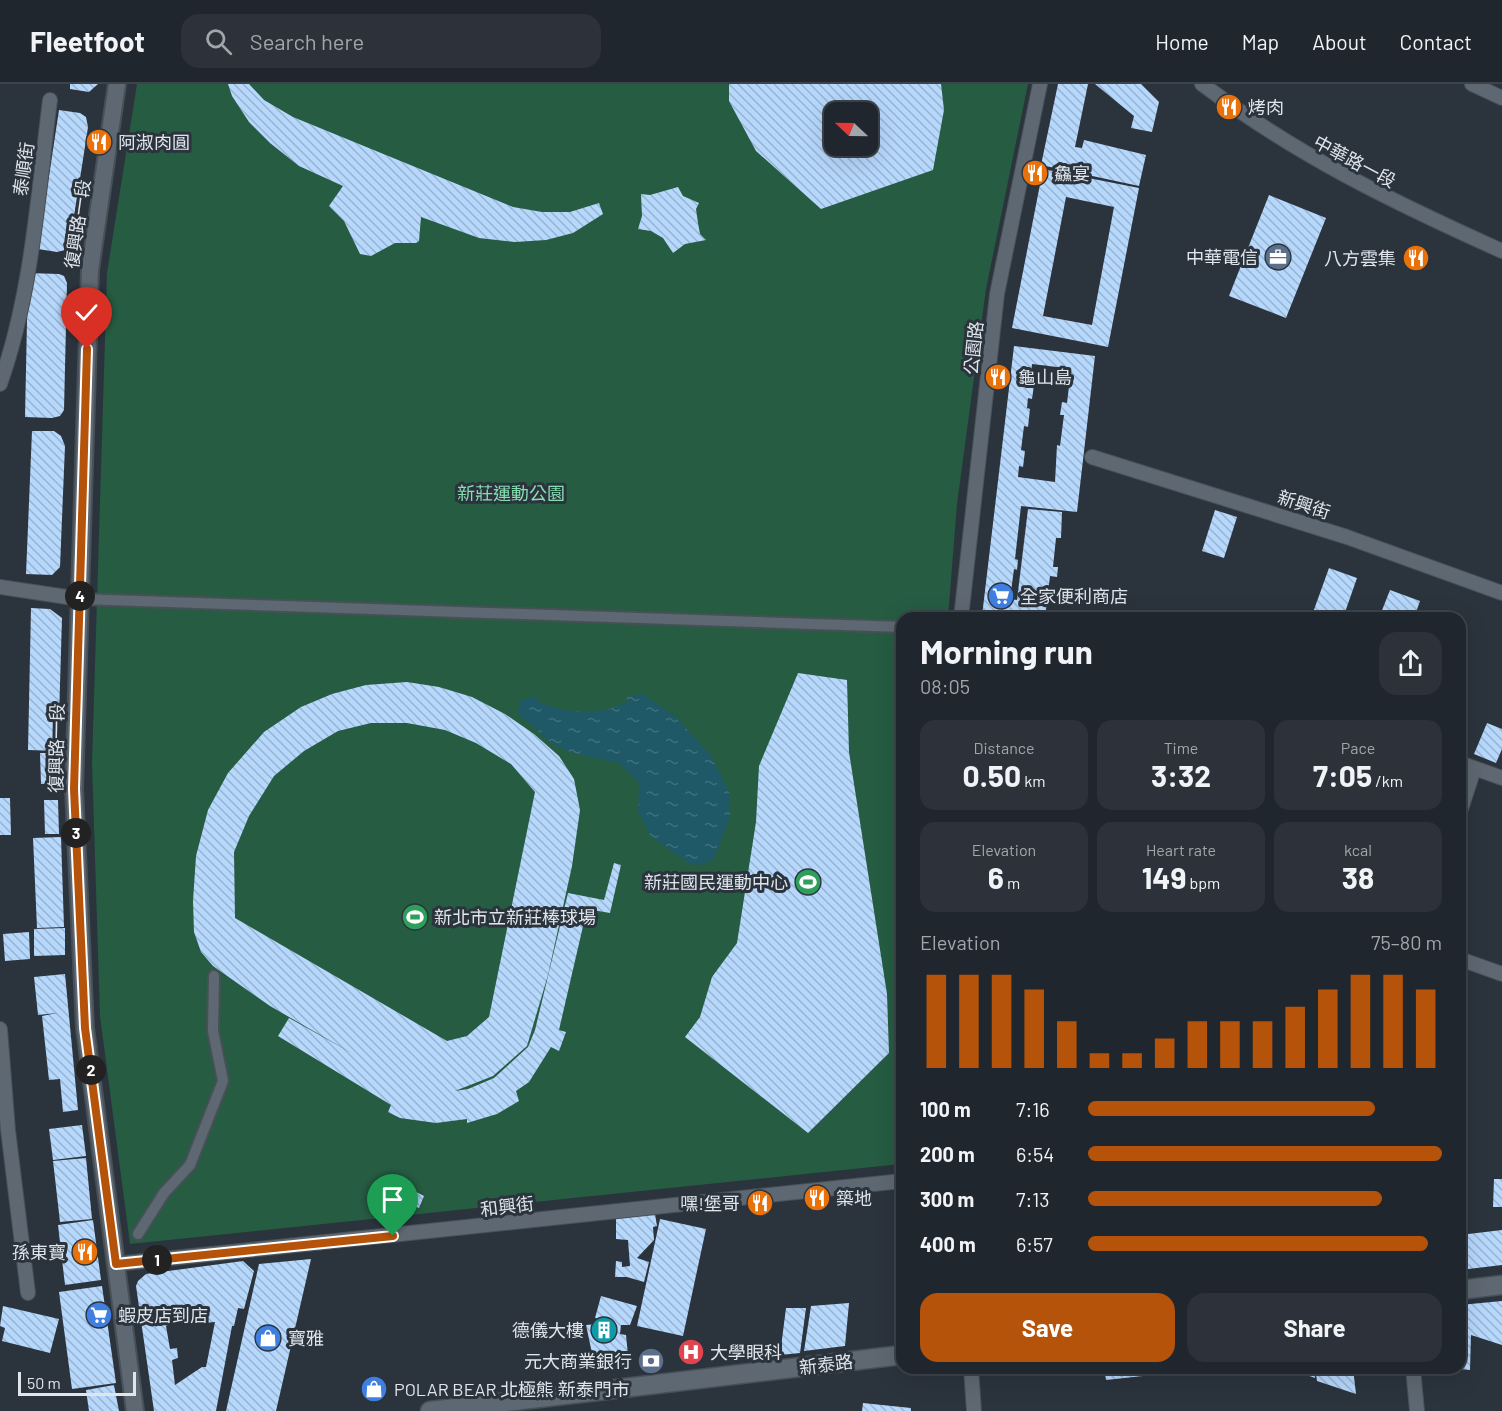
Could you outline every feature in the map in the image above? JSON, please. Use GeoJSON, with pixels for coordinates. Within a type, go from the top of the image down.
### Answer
{"type":"FeatureCollection","features":[{"type":"Feature","properties":{"kind":"main road"},"geometry":{"type":"LineString","coordinates":[[1466,1289],[1502,1285]]}},
{"type":"Feature","properties":{"kind":"main road","name":"新泰路"},"geometry":{"type":"LineString","coordinates":[[430,1411],[896,1356]]}},
{"type":"Feature","properties":{"kind":"street","name":"復興路一段"},"geometry":{"type":"LineString","coordinates":[[117,84],[90,270],[74,789],[85,1028],[135,1411]]}},
{"type":"Feature","properties":{"kind":"street","name":"公園路"},"geometry":{"type":"LineString","coordinates":[[962,612],[997,294],[1040,84]]}},
{"type":"Feature","properties":{"kind":"street","name":"中華路一段"},"geometry":{"type":"LineString","coordinates":[[1202,84],[1305,155],[1378,194],[1502,251]]}},
{"type":"Feature","properties":{"kind":"street"},"geometry":{"type":"LineString","coordinates":[[1472,84],[1502,98]]}},
{"type":"Feature","properties":{"kind":"street","name":"泰順街"},"geometry":{"type":"LineString","coordinates":[[0,384],[8,360],[28,267],[50,100]]}},
{"type":"Feature","properties":{"kind":"street","name":"新興街"},"geometry":{"type":"LineString","coordinates":[[1092,457],[1347,537],[1439,568],[1502,593]]}},
{"type":"Feature","properties":{"kind":"street"},"geometry":{"type":"LineString","coordinates":[[0,587],[80,599],[896,627]]}},
{"type":"Feature","properties":{"kind":"street"},"geometry":{"type":"LineString","coordinates":[[1466,766],[1502,778]]}},
{"type":"Feature","properties":{"kind":"street"},"geometry":{"type":"LineString","coordinates":[[1466,794],[1474,769]]}},
{"type":"Feature","properties":{"kind":"street"},"geometry":{"type":"LineString","coordinates":[[1466,961],[1502,974]]}},
{"type":"Feature","properties":{"kind":"street"},"geometry":{"type":"LineString","coordinates":[[138,1234],[165,1193],[190,1165],[223,1081],[213,1031],[214,976]]}},
{"type":"Feature","properties":{"kind":"street"},"geometry":{"type":"LineString","coordinates":[[0,1029],[8,1130],[28,1293]]}},
{"type":"Feature","properties":{"kind":"street","name":"和興街"},"geometry":{"type":"LineString","coordinates":[[116,1264],[896,1182]]}},
{"type":"Feature","properties":{"kind":"street"},"geometry":{"type":"LineString","coordinates":[[971,1374],[974,1411]]}},
{"type":"Feature","properties":{"kind":"street"},"geometry":{"type":"LineString","coordinates":[[1414,1374],[1417,1411]]}},
{"type":"Feature","properties":{"kind":"green space","name":"新莊運動公園"},"geometry":{"type":"Polygon","coordinates":[[[137,84],[1028,84],[986,289],[957,504],[948,612],[896,612],[896,1165],[130,1244],[100,1016],[92,763],[107,273],[137,84]]]}},
{"type":"Feature","properties":{"kind":"water"},"geometry":{"type":"Polygon","coordinates":[[[642,694],[675,716],[711,756],[730,794],[730,816],[716,854],[711,861],[699,865],[689,863],[651,837],[638,811],[639,783],[619,763],[570,752],[551,743],[518,713],[520,701],[536,696],[539,702],[549,706],[583,712],[617,707],[627,702],[627,697],[642,694]]]}},
{"type":"Feature","properties":{"kind":"building"},"geometry":{"type":"Polygon","coordinates":[[[70,84],[98,84],[89,92],[70,89],[70,84]]]}},
{"type":"Feature","properties":{"kind":"building"},"geometry":{"type":"Polygon","coordinates":[[[228,84],[249,84],[264,100],[293,117],[513,207],[542,212],[570,212],[599,203],[603,214],[573,233],[546,240],[515,242],[479,238],[421,217],[419,241],[416,243],[395,243],[371,256],[360,254],[344,221],[329,206],[343,186],[299,166],[270,143],[249,122],[232,96],[228,84]]]}},
{"type":"Feature","properties":{"kind":"building"},"geometry":{"type":"Polygon","coordinates":[[[729,84],[941,84],[944,110],[933,170],[821,209],[756,151],[729,101],[729,84]]]}},
{"type":"Feature","properties":{"kind":"building"},"geometry":{"type":"Polygon","coordinates":[[[1058,84],[1088,84],[1075,147],[1082,148],[1084,140],[1146,155],[1139,186],[1041,165],[1058,84]]]}},
{"type":"Feature","properties":{"kind":"building"},"geometry":{"type":"Polygon","coordinates":[[[1095,84],[1141,84],[1159,102],[1152,132],[1131,128],[1134,116],[1095,84]]]}},
{"type":"Feature","properties":{"kind":"building"},"geometry":{"type":"Polygon","coordinates":[[[59,110],[80,113],[86,117],[88,127],[70,243],[65,250],[57,252],[38,249],[59,110]]]}},
{"type":"Feature","properties":{"kind":"building"},"geometry":{"type":"Polygon","coordinates":[[[1043,169],[1139,188],[1108,347],[1012,328],[1043,169]],[[1066,197],[1043,316],[1092,325],[1114,207],[1066,197]]]}},
{"type":"Feature","properties":{"kind":"building"},"geometry":{"type":"Polygon","coordinates":[[[678,187],[683,196],[699,203],[696,209],[700,234],[706,240],[685,244],[673,253],[663,238],[651,231],[638,229],[642,216],[641,194],[650,195],[678,187]]]}},
{"type":"Feature","properties":{"kind":"building","name":"中華電信"},"geometry":{"type":"Polygon","coordinates":[[[1269,195],[1326,218],[1286,318],[1229,296],[1269,195]]]}},
{"type":"Feature","properties":{"kind":"building"},"geometry":{"type":"Polygon","coordinates":[[[28,273],[59,274],[64,276],[67,283],[64,410],[60,416],[52,418],[25,417],[28,273]]]}},
{"type":"Feature","properties":{"kind":"building"},"geometry":{"type":"Polygon","coordinates":[[[1014,346],[1095,356],[1077,512],[1021,506],[1015,559],[1018,560],[1017,570],[1014,569],[1010,599],[1017,600],[1028,509],[1062,512],[1061,538],[1056,538],[1053,567],[1058,567],[1057,577],[1050,576],[1046,612],[982,612],[1014,346]],[[1032,364],[1030,385],[1034,385],[1032,399],[1028,398],[1027,408],[1030,409],[1028,427],[1024,426],[1021,450],[1025,451],[1023,467],[1019,466],[1018,477],[1055,482],[1057,445],[1060,446],[1064,415],[1060,415],[1062,402],[1067,403],[1070,378],[1063,377],[1065,368],[1032,364]]]}},
{"type":"Feature","properties":{"kind":"building"},"geometry":{"type":"Polygon","coordinates":[[[32,431],[54,431],[61,436],[65,446],[60,567],[52,575],[26,574],[32,431]]]}},
{"type":"Feature","properties":{"kind":"building"},"geometry":{"type":"Polygon","coordinates":[[[1215,510],[1237,517],[1224,558],[1202,551],[1215,510]]]}},
{"type":"Feature","properties":{"kind":"building"},"geometry":{"type":"Polygon","coordinates":[[[1329,568],[1357,578],[1345,612],[1313,612],[1329,568]]]}},
{"type":"Feature","properties":{"kind":"building"},"geometry":{"type":"Polygon","coordinates":[[[1390,590],[1420,601],[1416,612],[1381,612],[1390,590]]]}},
{"type":"Feature","properties":{"kind":"building"},"geometry":{"type":"Polygon","coordinates":[[[31,608],[50,609],[62,618],[58,751],[28,750],[31,608]]]}},
{"type":"Feature","properties":{"kind":"building","name":"新莊國民運動中心"},"geometry":{"type":"Polygon","coordinates":[[[798,673],[847,680],[849,752],[887,994],[889,1053],[808,1133],[685,1037],[700,1017],[712,977],[737,943],[756,822],[759,766],[798,673]]]}},
{"type":"Feature","properties":{"kind":"building"},"geometry":{"type":"Polygon","coordinates":[[[407,682],[439,687],[472,697],[505,714],[534,734],[559,756],[574,779],[580,810],[572,866],[548,975],[527,1046],[493,1076],[455,1091],[468,1089],[494,1078],[528,1047],[535,1030],[568,893],[604,900],[614,863],[621,865],[610,913],[587,909],[559,1030],[566,1032],[559,1051],[551,1047],[529,1082],[516,1091],[519,1101],[497,1114],[467,1123],[467,1119],[436,1123],[400,1118],[388,1112],[391,1105],[278,1036],[289,1018],[357,1056],[270,1006],[213,966],[201,952],[194,932],[193,901],[196,856],[208,810],[228,773],[264,732],[301,707],[332,694],[366,685],[407,682]],[[371,723],[338,731],[304,751],[274,776],[249,816],[234,852],[235,918],[447,1041],[467,1036],[489,1017],[535,792],[511,764],[476,743],[445,730],[407,723],[371,723]]]}},
{"type":"Feature","properties":{"kind":"building"},"geometry":{"type":"Polygon","coordinates":[[[1487,723],[1502,729],[1502,749],[1496,763],[1474,754],[1487,723]]]}},
{"type":"Feature","properties":{"kind":"building"},"geometry":{"type":"Polygon","coordinates":[[[40,753],[58,753],[59,784],[41,784],[40,753]]]}},
{"type":"Feature","properties":{"kind":"building"},"geometry":{"type":"Polygon","coordinates":[[[0,798],[10,798],[11,835],[0,835],[0,798]]]}},
{"type":"Feature","properties":{"kind":"building"},"geometry":{"type":"Polygon","coordinates":[[[44,800],[58,800],[59,834],[45,834],[44,800]]]}},
{"type":"Feature","properties":{"kind":"building"},"geometry":{"type":"Polygon","coordinates":[[[61,837],[64,927],[37,928],[33,838],[61,837]]]}},
{"type":"Feature","properties":{"kind":"building"},"geometry":{"type":"Polygon","coordinates":[[[65,928],[65,955],[34,956],[34,929],[65,928]]]}},
{"type":"Feature","properties":{"kind":"building"},"geometry":{"type":"Polygon","coordinates":[[[29,932],[30,959],[5,961],[3,934],[29,932]]]}},
{"type":"Feature","properties":{"kind":"building"},"geometry":{"type":"Polygon","coordinates":[[[65,974],[78,1110],[63,1112],[60,1079],[49,1080],[42,1016],[57,1013],[38,1015],[34,977],[65,974]]]}},
{"type":"Feature","properties":{"kind":"building"},"geometry":{"type":"Polygon","coordinates":[[[82,1125],[86,1156],[53,1160],[49,1129],[82,1125]]]}},
{"type":"Feature","properties":{"kind":"building"},"geometry":{"type":"Polygon","coordinates":[[[86,1158],[92,1219],[60,1222],[53,1161],[86,1158]]]}},
{"type":"Feature","properties":{"kind":"building"},"geometry":{"type":"Polygon","coordinates":[[[1494,1179],[1502,1179],[1502,1207],[1493,1207],[1494,1179]]]}},
{"type":"Feature","properties":{"kind":"building"},"geometry":{"type":"Polygon","coordinates":[[[393,1180],[424,1196],[419,1208],[400,1200],[386,1199],[393,1180]]]}},
{"type":"Feature","properties":{"kind":"building","name":"德儀大樓"},"geometry":{"type":"Polygon","coordinates":[[[655,1214],[657,1226],[653,1227],[654,1240],[637,1258],[649,1262],[644,1282],[627,1277],[615,1277],[616,1261],[622,1262],[622,1267],[630,1266],[628,1240],[616,1239],[616,1218],[655,1214]]]}},
{"type":"Feature","properties":{"kind":"building"},"geometry":{"type":"Polygon","coordinates":[[[660,1219],[706,1229],[683,1336],[637,1326],[660,1219]]]}},
{"type":"Feature","properties":{"kind":"building"},"geometry":{"type":"Polygon","coordinates":[[[93,1220],[101,1280],[65,1285],[58,1225],[93,1220]]]}},
{"type":"Feature","properties":{"kind":"building"},"geometry":{"type":"Polygon","coordinates":[[[1502,1230],[1502,1265],[1466,1269],[1466,1234],[1502,1230]]]}},
{"type":"Feature","properties":{"kind":"building","name":"寶雅"},"geometry":{"type":"Polygon","coordinates":[[[311,1259],[276,1411],[226,1411],[259,1264],[311,1259]]]}},
{"type":"Feature","properties":{"kind":"building"},"geometry":{"type":"Polygon","coordinates":[[[243,1261],[254,1271],[244,1309],[238,1308],[234,1326],[232,1326],[216,1411],[154,1411],[136,1286],[146,1274],[243,1261]],[[203,1313],[173,1315],[174,1324],[166,1326],[170,1349],[177,1348],[178,1358],[172,1360],[175,1385],[202,1367],[206,1367],[215,1322],[204,1323],[203,1313]]]}},
{"type":"Feature","properties":{"kind":"building"},"geometry":{"type":"Polygon","coordinates":[[[102,1286],[116,1383],[72,1389],[59,1292],[102,1286]]]}},
{"type":"Feature","properties":{"kind":"building","name":"德儀大樓"},"geometry":{"type":"Polygon","coordinates":[[[601,1296],[637,1306],[630,1325],[621,1325],[620,1334],[626,1335],[629,1365],[596,1372],[586,1325],[598,1324],[600,1319],[595,1318],[601,1296]]]}},
{"type":"Feature","properties":{"kind":"building"},"geometry":{"type":"Polygon","coordinates":[[[1502,1301],[1502,1345],[1471,1335],[1470,1370],[1466,1370],[1466,1304],[1502,1301]]]}},
{"type":"Feature","properties":{"kind":"building"},"geometry":{"type":"Polygon","coordinates":[[[849,1303],[845,1346],[804,1351],[811,1306],[849,1303]]]}},
{"type":"Feature","properties":{"kind":"building"},"geometry":{"type":"Polygon","coordinates":[[[3,1306],[59,1319],[50,1353],[2,1341],[5,1328],[0,1326],[3,1306]]]}},
{"type":"Feature","properties":{"kind":"building"},"geometry":{"type":"Polygon","coordinates":[[[786,1308],[806,1308],[800,1353],[780,1355],[786,1308]]]}},
{"type":"Feature","properties":{"kind":"building"},"geometry":{"type":"Polygon","coordinates":[[[1105,1374],[1161,1374],[1106,1380],[1105,1374]]]}},
{"type":"Feature","properties":{"kind":"building"},"geometry":{"type":"Polygon","coordinates":[[[1316,1374],[1354,1374],[1356,1394],[1317,1381],[1316,1374]]]}},
{"type":"Feature","properties":{"kind":"building"},"geometry":{"type":"Polygon","coordinates":[[[114,1385],[119,1411],[89,1411],[86,1390],[114,1385]]]}},
{"type":"Feature","properties":{"kind":"building"},"geometry":{"type":"Polygon","coordinates":[[[863,1403],[911,1408],[911,1411],[862,1411],[863,1403]]]}},
{"type":"Feature","properties":{"kind":"place","name":"烤肉"},"geometry":{"type":"Point","coordinates":[1229,107]}},
{"type":"Feature","properties":{"kind":"place","name":"阿淑肉圓"},"geometry":{"type":"Point","coordinates":[99,142]}},
{"type":"Feature","properties":{"kind":"place","name":"鱻宴"},"geometry":{"type":"Point","coordinates":[1035,173]}},
{"type":"Feature","properties":{"kind":"place","name":"中華電信"},"geometry":{"type":"Point","coordinates":[1278,257]}},
{"type":"Feature","properties":{"kind":"place","name":"八方雲集"},"geometry":{"type":"Point","coordinates":[1416,258]}},
{"type":"Feature","properties":{"kind":"place","name":"龜山島"},"geometry":{"type":"Point","coordinates":[998,377]}},
{"type":"Feature","properties":{"kind":"place","name":"全家便利商店"},"geometry":{"type":"Point","coordinates":[1001,596]}},
{"type":"Feature","properties":{"kind":"place","name":"新莊國民運動中心"},"geometry":{"type":"Point","coordinates":[808,882]}},
{"type":"Feature","properties":{"kind":"place","name":"新北市立新莊棒球場"},"geometry":{"type":"Point","coordinates":[415,917]}},
{"type":"Feature","properties":{"kind":"place","name":"築地"},"geometry":{"type":"Point","coordinates":[817,1198]}},
{"type":"Feature","properties":{"kind":"place","name":"嘿!堡哥"},"geometry":{"type":"Point","coordinates":[760,1203]}},
{"type":"Feature","properties":{"kind":"place","name":"孫東寶"},"geometry":{"type":"Point","coordinates":[85,1252]}},
{"type":"Feature","properties":{"kind":"place","name":"蝦皮店到店"},"geometry":{"type":"Point","coordinates":[99,1315]}},
{"type":"Feature","properties":{"kind":"place","name":"德儀大樓"},"geometry":{"type":"Point","coordinates":[604,1330]}},
{"type":"Feature","properties":{"kind":"place","name":"寶雅"},"geometry":{"type":"Point","coordinates":[268,1338]}},
{"type":"Feature","properties":{"kind":"place","name":"大學眼科"},"geometry":{"type":"Point","coordinates":[691,1352]}},
{"type":"Feature","properties":{"kind":"place","name":"元大商業銀行"},"geometry":{"type":"Point","coordinates":[651,1361]}},
{"type":"Feature","properties":{"kind":"place","name":"POLAR BEAR 北極熊 新泰門市"},"geometry":{"type":"Point","coordinates":[374,1389]}},
{"type":"Feature","properties":{"kind":"route"},"geometry":{"type":"LineString","coordinates":[[87,349],[74,789],[85,1028],[116,1264],[393,1236]]}}]}
